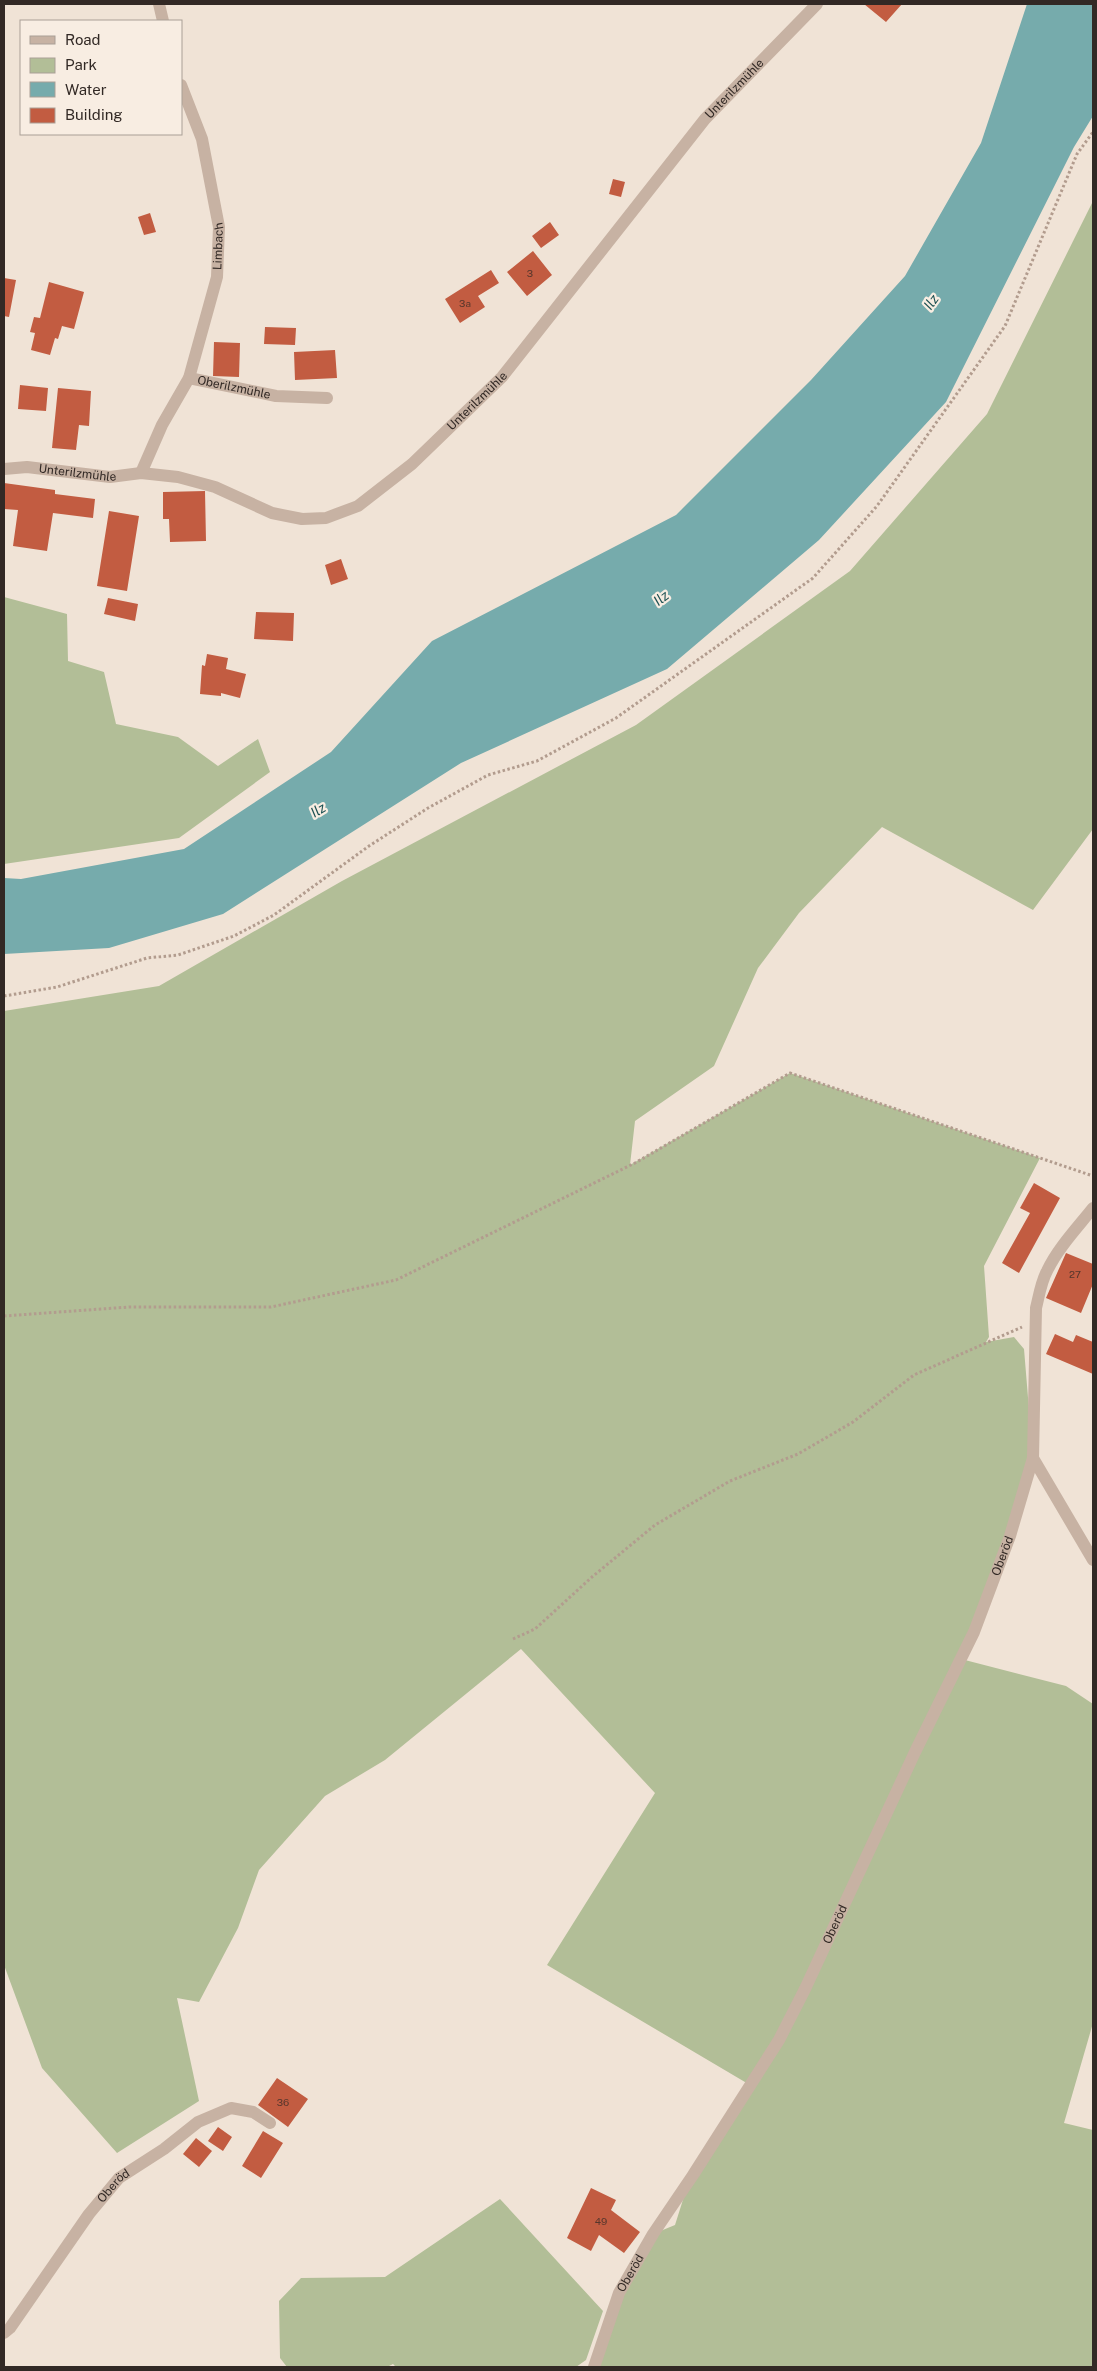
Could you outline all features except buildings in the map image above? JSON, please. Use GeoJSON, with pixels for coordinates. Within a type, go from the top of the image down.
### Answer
{"type":"FeatureCollection","features":[{"type":"Feature","properties":{"kind":"street"},"geometry":{"type":"LineString","coordinates":[[159,4],[163,20]]}},
{"type":"Feature","properties":{"kind":"street","name":"Unterilzmühle"},"geometry":{"type":"LineString","coordinates":[[4,469],[27,467],[110,477],[141,473],[194,480],[216,486],[272,513],[302,519],[326,518],[358,506],[412,464],[502,377],[705,119],[817,4]]}},
{"type":"Feature","properties":{"kind":"street","name":"Limbach"},"geometry":{"type":"LineString","coordinates":[[182,88],[202,139],[219,227],[217,277],[188,378]]}},
{"type":"Feature","properties":{"kind":"street","name":"Oberilzmühle"},"geometry":{"type":"LineString","coordinates":[[141,473],[162,425],[188,378],[276,396],[327,398]]}},
{"type":"Feature","properties":{"kind":"street","name":"Oberöd"},"geometry":{"type":"LineString","coordinates":[[594,2367],[604,2333],[624,2285],[653,2234],[693,2175],[778,2040],[805,1989],[915,1752],[974,1632],[1010,1536],[1033,1458],[1036,1308],[1047,1271],[1062,1246],[1093,1208]]}},
{"type":"Feature","properties":{"kind":"street"},"geometry":{"type":"LineString","coordinates":[[1033,1458],[1093,1560]]}},
{"type":"Feature","properties":{"kind":"street","name":"Oberöd"},"geometry":{"type":"LineString","coordinates":[[4,2333],[10,2328],[90,2214],[120,2178],[164,2149],[198,2122],[231,2108],[253,2112],[270,2123]]}},
{"type":"Feature","properties":{"kind":"path"},"geometry":{"type":"LineString","coordinates":[[4,996],[56,987],[147,958],[178,955],[234,936],[274,915],[369,846],[428,808],[488,775],[537,761],[616,718],[813,578],[877,506],[1005,326],[1077,154],[1093,132]]}},
{"type":"Feature","properties":{"kind":"path"},"geometry":{"type":"LineString","coordinates":[[4,1316],[129,1307],[271,1307],[396,1280],[635,1163],[790,1073],[1093,1176]]}},
{"type":"Feature","properties":{"kind":"path"},"geometry":{"type":"LineString","coordinates":[[513,1639],[535,1629],[592,1577],[654,1525],[730,1481],[798,1454],[853,1422],[914,1375],[1036,1321]]}},
{"type":"Feature","properties":{"kind":"green space"},"geometry":{"type":"Polygon","coordinates":[[[1093,201],[1093,829],[1033,910],[882,827],[799,913],[758,968],[714,1066],[635,1121],[630,1165],[790,1073],[1040,1158],[984,1266],[989,1337],[986,1342],[1014,1337],[1024,1349],[1033,1458],[961,1659],[1066,1686],[1093,1704],[1093,2023],[1064,2123],[1093,2130],[1093,2367],[594,2367],[619,2293],[653,2234],[675,2225],[687,2187],[750,2085],[547,1965],[655,1793],[521,1649],[385,1760],[325,1796],[259,1870],[238,1928],[199,2002],[177,1998],[199,2101],[117,2153],[42,2068],[4,1965],[4,1011],[159,986],[342,881],[636,725],[850,571],[987,414],[1093,201]]]}},
{"type":"Feature","properties":{"kind":"green space"},"geometry":{"type":"Polygon","coordinates":[[[4,597],[67,614],[68,661],[104,672],[116,724],[178,737],[218,766],[258,739],[270,772],[179,838],[4,864],[4,597]]]}},
{"type":"Feature","properties":{"kind":"green space"},"geometry":{"type":"Polygon","coordinates":[[[500,2199],[603,2311],[586,2360],[576,2367],[396,2367],[393,2364],[387,2367],[287,2367],[280,2358],[279,2301],[301,2278],[385,2277],[500,2199]]]}},
{"type":"Feature","properties":{"kind":"water","name":"Ilz"},"geometry":{"type":"Polygon","coordinates":[[[1027,4],[1093,4],[1093,116],[1074,147],[946,402],[819,540],[667,669],[461,763],[223,914],[109,948],[4,954],[4,878],[21,879],[184,849],[331,752],[432,641],[676,515],[811,380],[905,276],[981,143],[1027,4]]]}}]}
